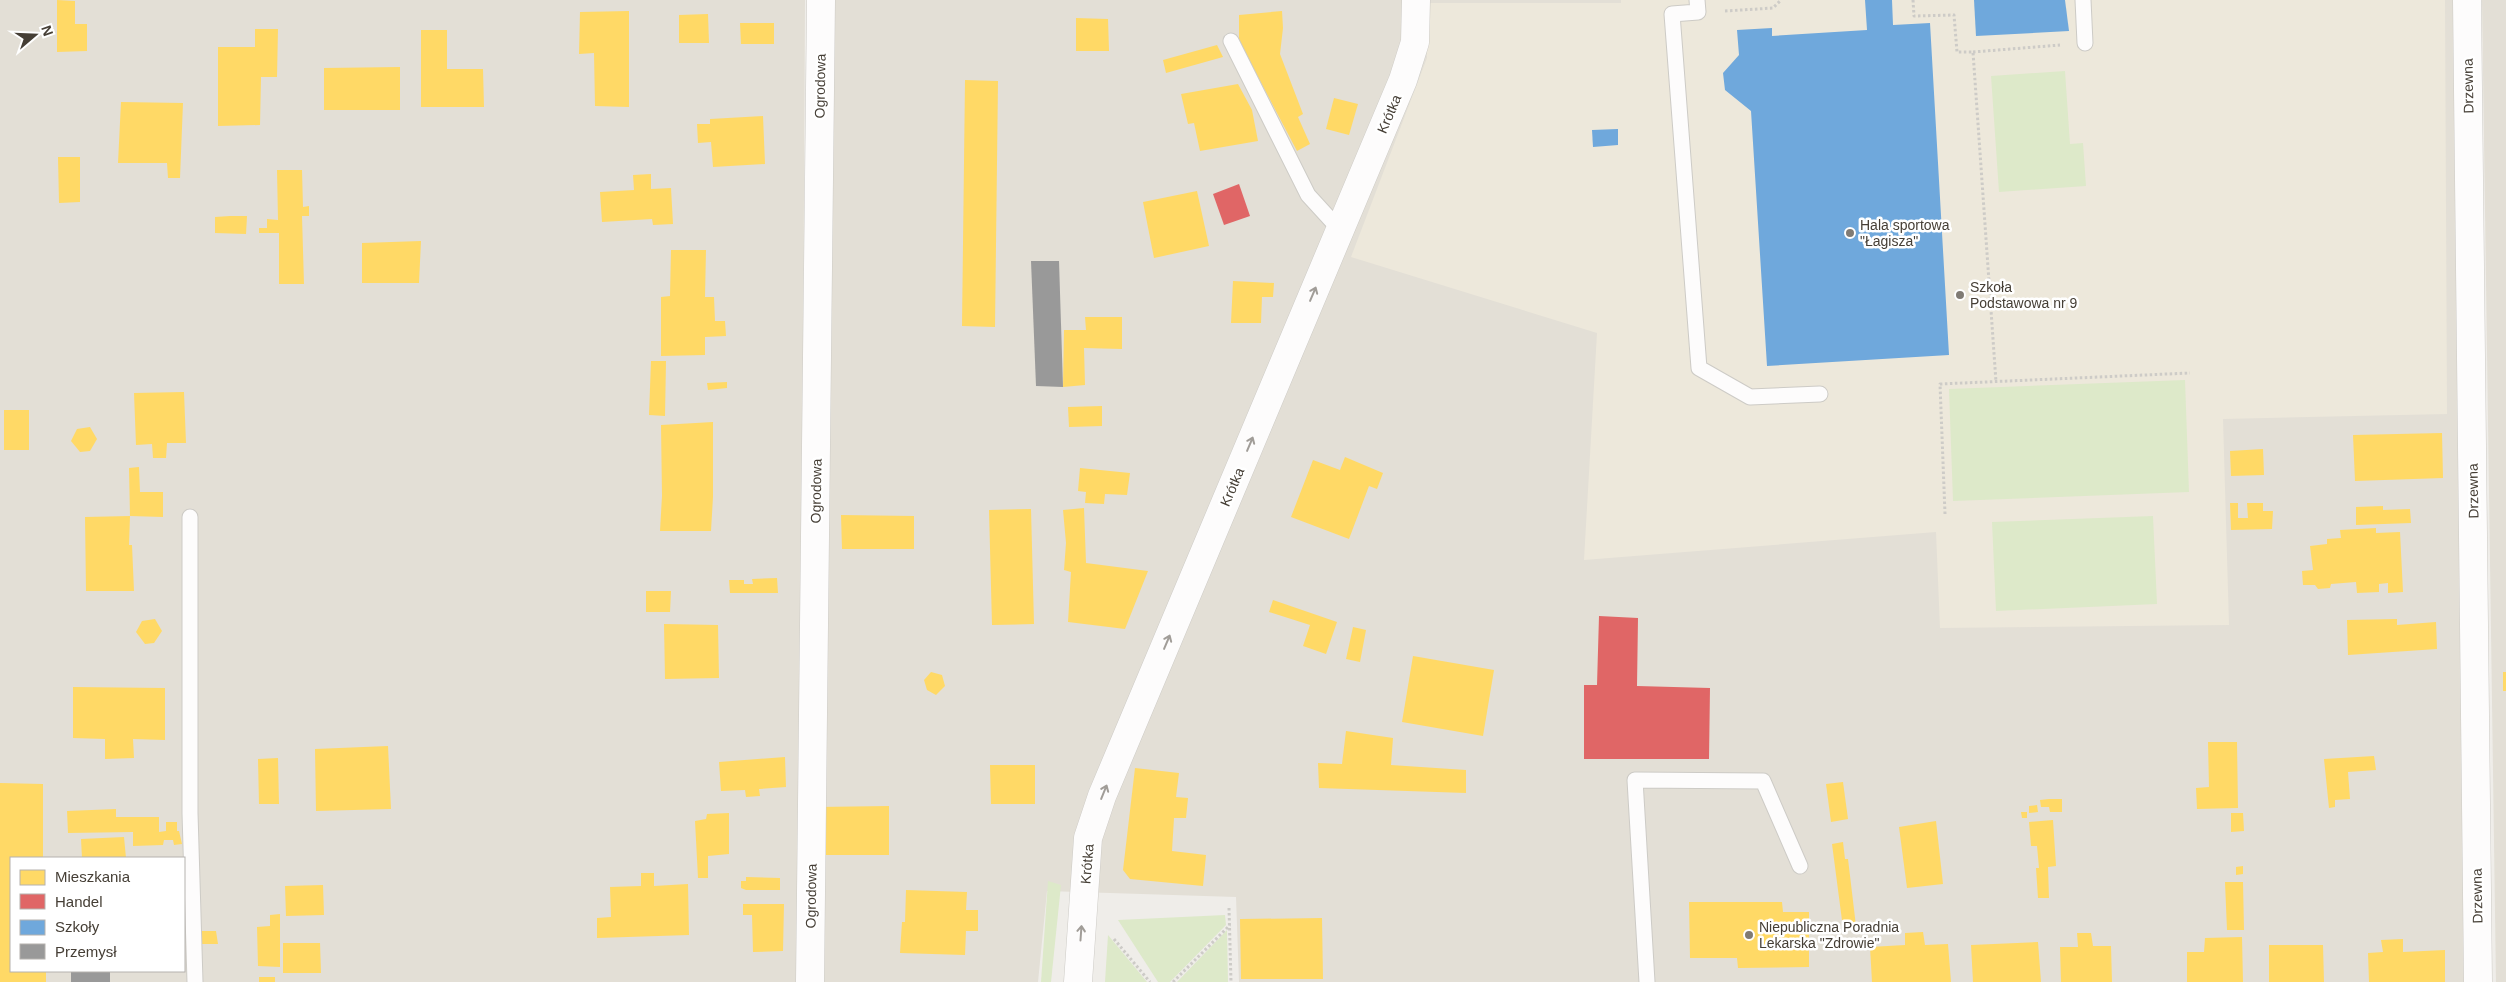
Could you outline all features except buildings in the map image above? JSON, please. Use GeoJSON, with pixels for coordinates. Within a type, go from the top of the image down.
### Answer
{"type":"FeatureCollection","features":[{"type":"Feature","properties":{"kind":"street","name":"Ogrodowa"},"geometry":{"type":"LineString","coordinates":[[810,982],[821,0]]}},
{"type":"Feature","properties":{"kind":"street","name":"Krótka"},"geometry":{"type":"LineString","coordinates":[[1078,982],[1088,838],[1102,796],[1403,80],[1414,42],[1416,0]]}},
{"type":"Feature","properties":{"kind":"street","name":"Drzewna"},"geometry":{"type":"LineString","coordinates":[[2467,0],[2478,982]]}},
{"type":"Feature","properties":{"kind":"lane"},"geometry":{"type":"LineString","coordinates":[[2083,0],[2085,43]]}},
{"type":"Feature","properties":{"kind":"lane"},"geometry":{"type":"LineString","coordinates":[[1697,6],[1672,14],[1699,368],[1750,397],[1820,394]]}},
{"type":"Feature","properties":{"kind":"lane"},"geometry":{"type":"LineString","coordinates":[[1231,41],[1308,194],[1340,230]]}},
{"type":"Feature","properties":{"kind":"lane"},"geometry":{"type":"LineString","coordinates":[[190,517],[190,813],[195,982]]}},
{"type":"Feature","properties":{"kind":"lane"},"geometry":{"type":"LineString","coordinates":[[1647,982],[1635,780],[1763,781],[1800,866]]}},
{"type":"Feature","properties":{"kind":"path"},"geometry":{"type":"LineString","coordinates":[[1697,6],[1773,8],[1780,0]]}},
{"type":"Feature","properties":{"kind":"path"},"geometry":{"type":"LineString","coordinates":[[1913,0],[1914,16],[1954,15],[1957,52],[2085,43]]}},
{"type":"Feature","properties":{"kind":"path"},"geometry":{"type":"LineString","coordinates":[[1973,52],[1996,382]]}},
{"type":"Feature","properties":{"kind":"path"},"geometry":{"type":"LineString","coordinates":[[1945,514],[1940,384],[2190,373]]}},
{"type":"Feature","properties":{"kind":"path"},"geometry":{"type":"LineString","coordinates":[[1229,908],[1231,982]]}},
{"type":"Feature","properties":{"kind":"path"},"geometry":{"type":"LineString","coordinates":[[1173,982],[1230,925]]}},
{"type":"Feature","properties":{"kind":"path"},"geometry":{"type":"LineString","coordinates":[[1110,934],[1150,982]]}},
{"type":"Feature","properties":{"kind":"shaded area"},"geometry":{"type":"Polygon","coordinates":[[[0,0],[805,0],[800,982],[0,982],[0,0]]]}},
{"type":"Feature","properties":{"kind":"shaded area"},"geometry":{"type":"Polygon","coordinates":[[[832,0],[2463,0],[2471,982],[1239,982],[1236,897],[1047,891],[1038,982],[821,982],[832,0]]]}},
{"type":"Feature","properties":{"kind":"shaded area","name":"Szkoła Podstawowa nr 9"},"geometry":{"type":"Polygon","coordinates":[[[1621,0],[2445,0],[2447,414],[2223,419],[2229,625],[1940,628],[1936,532],[1584,560],[1597,333],[1351,257],[1427,58],[1426,3],[1621,3],[1621,0]]]}},
{"type":"Feature","properties":{"kind":"shaded area"},"geometry":{"type":"Polygon","coordinates":[[[2482,0],[2506,0],[2506,982],[2496,982],[2482,0]]]}},
{"type":"Feature","properties":{"kind":"green space"},"geometry":{"type":"Polygon","coordinates":[[[2065,71],[2070,144],[2083,143],[2086,186],[1999,192],[1991,76],[2065,71]]]}},
{"type":"Feature","properties":{"kind":"green space"},"geometry":{"type":"Polygon","coordinates":[[[2185,380],[2189,492],[1953,501],[1949,389],[2185,380]]]}},
{"type":"Feature","properties":{"kind":"green space"},"geometry":{"type":"Polygon","coordinates":[[[2153,516],[2157,604],[1996,611],[1992,522],[2153,516]]]}},
{"type":"Feature","properties":{"kind":"green space"},"geometry":{"type":"Polygon","coordinates":[[[1048,881],[1061,885],[1051,982],[1041,982],[1048,881]]]}},
{"type":"Feature","properties":{"kind":"green space"},"geometry":{"type":"Polygon","coordinates":[[[1225,915],[1226,925],[1170,982],[1158,982],[1118,920],[1225,915]]]}},
{"type":"Feature","properties":{"kind":"green space"},"geometry":{"type":"Polygon","coordinates":[[[1227,930],[1228,982],[1177,982],[1227,930]]]}},
{"type":"Feature","properties":{"kind":"green space"},"geometry":{"type":"Polygon","coordinates":[[[1108,935],[1147,982],[1105,982],[1108,935]]]}},
{"type":"Feature","properties":{"kind":"place","name":"Hala sportowa \"Łagisza\""},"geometry":{"type":"Point","coordinates":[1850,233]}},
{"type":"Feature","properties":{"kind":"place","name":"Szkoła Podstawowa nr 9"},"geometry":{"type":"Point","coordinates":[1960,295]}},
{"type":"Feature","properties":{"kind":"place","name":"Niepubliczna Poradnia Lekarska \"Zdrowie\""},"geometry":{"type":"Point","coordinates":[1749,935]}}]}
